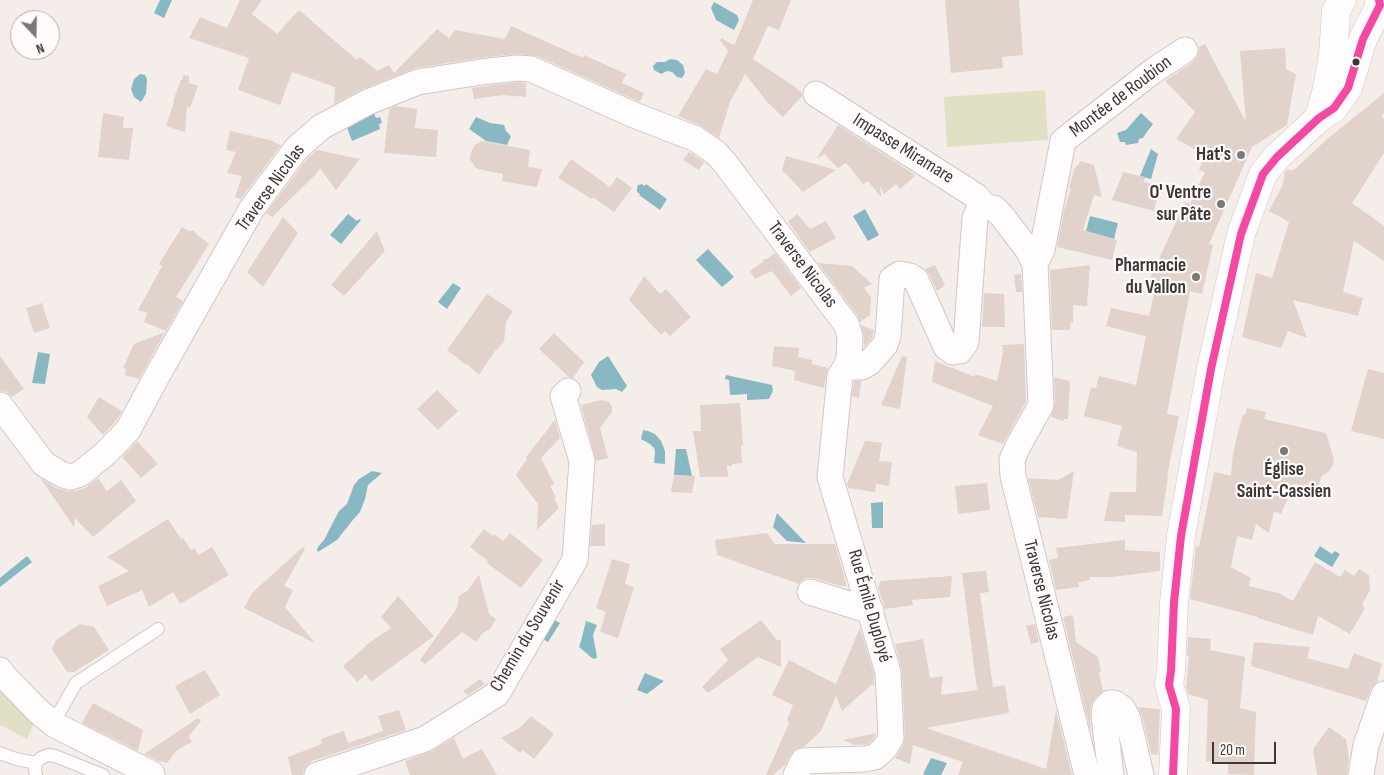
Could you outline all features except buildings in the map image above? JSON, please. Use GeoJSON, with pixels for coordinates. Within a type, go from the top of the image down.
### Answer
{"type":"FeatureCollection","features":[{"type":"Feature","properties":{"kind":"street"},"geometry":{"type":"LineString","coordinates":[[1319,118],[1333,55],[1336,11],[1342,0]]}},
{"type":"Feature","properties":{"kind":"street"},"geometry":{"type":"LineString","coordinates":[[1173,775],[1176,710],[1169,685],[1174,602],[1181,536],[1212,369],[1241,234],[1263,174],[1278,156],[1319,118],[1334,108],[1348,88],[1363,39],[1378,3]]}},
{"type":"Feature","properties":{"kind":"street","name":"Montée de Roubion"},"geometry":{"type":"LineString","coordinates":[[1035,264],[1042,250],[1063,141],[1153,71],[1185,50]]}},
{"type":"Feature","properties":{"kind":"street","name":"Traverse Nicolas"},"geometry":{"type":"LineString","coordinates":[[0,405],[44,464],[63,475],[71,477],[80,474],[106,453],[128,430],[251,210],[296,149],[321,127],[368,102],[418,82],[517,68],[531,70],[634,115],[696,139],[716,153],[846,324],[850,336],[849,358],[846,366]]}},
{"type":"Feature","properties":{"kind":"street","name":"Impasse Miramare"},"geometry":{"type":"LineString","coordinates":[[816,94],[976,196],[986,207]]}},
{"type":"Feature","properties":{"kind":"street"},"geometry":{"type":"LineString","coordinates":[[846,366],[862,366],[869,363],[885,346],[888,336],[892,279],[900,274],[910,276],[916,280],[946,346],[953,352],[960,351],[966,342],[975,218],[979,209],[986,207]]}},
{"type":"Feature","properties":{"kind":"street","name":"Traverse Nicolas"},"geometry":{"type":"LineString","coordinates":[[986,207],[994,208],[1002,216],[1028,250],[1035,264],[1041,405],[1012,460],[1013,476],[1087,775]]}},
{"type":"Feature","properties":{"kind":"street","name":"Rue Émile Duployé"},"geometry":{"type":"LineString","coordinates":[[796,775],[803,761],[875,757],[884,749],[891,738],[888,672],[830,477],[840,376],[846,366]]}},
{"type":"Feature","properties":{"kind":"street","name":"Chemin du Souvenir"},"geometry":{"type":"LineString","coordinates":[[318,775],[425,739],[497,694],[574,560],[582,461],[564,396],[568,390]]}},
{"type":"Feature","properties":{"kind":"street"},"geometry":{"type":"LineString","coordinates":[[810,592],[871,612]]}},
{"type":"Feature","properties":{"kind":"street"},"geometry":{"type":"LineString","coordinates":[[0,670],[38,711],[55,725],[151,775]]}},
{"type":"Feature","properties":{"kind":"street"},"geometry":{"type":"LineString","coordinates":[[1361,775],[1366,745],[1384,694]]}},
{"type":"Feature","properties":{"kind":"street"},"geometry":{"type":"LineString","coordinates":[[1110,775],[1104,717],[1105,708],[1115,703],[1123,709],[1128,719],[1142,775]]}},
{"type":"Feature","properties":{"kind":"lane"},"geometry":{"type":"LineString","coordinates":[[55,725],[59,712],[76,683],[158,629]]}},
{"type":"Feature","properties":{"kind":"lane"},"geometry":{"type":"LineString","coordinates":[[0,753],[36,769],[41,758],[48,755],[55,756],[103,775]]}},
{"type":"Feature","properties":{"kind":"green space"},"geometry":{"type":"Polygon","coordinates":[[[1045,90],[1048,140],[947,147],[944,97],[1045,90]]]}},
{"type":"Feature","properties":{"kind":"green space"},"geometry":{"type":"Polygon","coordinates":[[[0,689],[34,723],[27,739],[0,725],[0,689]]]}},
{"type":"Feature","properties":{"kind":"water"},"geometry":{"type":"Polygon","coordinates":[[[160,0],[172,0],[164,18],[154,13],[160,0]]]}},
{"type":"Feature","properties":{"kind":"water"},"geometry":{"type":"Polygon","coordinates":[[[714,2],[737,15],[739,20],[734,30],[716,20],[711,8],[714,2]]]}},
{"type":"Feature","properties":{"kind":"water"},"geometry":{"type":"Polygon","coordinates":[[[670,59],[677,60],[683,65],[685,73],[682,78],[677,77],[672,72],[667,71],[661,74],[654,70],[653,66],[657,62],[665,62],[670,59]]]}},
{"type":"Feature","properties":{"kind":"water"},"geometry":{"type":"Polygon","coordinates":[[[140,74],[145,75],[147,79],[146,94],[141,102],[134,97],[131,89],[134,79],[140,74]]]}},
{"type":"Feature","properties":{"kind":"water"},"geometry":{"type":"Polygon","coordinates":[[[374,113],[376,118],[380,117],[382,123],[379,124],[380,129],[352,141],[346,125],[374,113]]]}},
{"type":"Feature","properties":{"kind":"water"},"geometry":{"type":"Polygon","coordinates":[[[1141,113],[1153,124],[1143,138],[1139,139],[1138,143],[1126,145],[1125,142],[1120,142],[1117,133],[1126,130],[1141,113]]]}},
{"type":"Feature","properties":{"kind":"water"},"geometry":{"type":"Polygon","coordinates":[[[476,117],[490,123],[504,125],[506,131],[511,136],[507,145],[486,141],[469,129],[476,117]]]}},
{"type":"Feature","properties":{"kind":"water"},"geometry":{"type":"Polygon","coordinates":[[[1151,149],[1158,154],[1151,179],[1140,176],[1151,149]]]}},
{"type":"Feature","properties":{"kind":"water"},"geometry":{"type":"Polygon","coordinates":[[[642,184],[645,186],[646,184],[667,199],[660,210],[639,195],[637,188],[638,185],[642,184]]]}},
{"type":"Feature","properties":{"kind":"water"},"geometry":{"type":"Polygon","coordinates":[[[865,209],[879,235],[868,241],[853,216],[865,209]]]}},
{"type":"Feature","properties":{"kind":"water"},"geometry":{"type":"Polygon","coordinates":[[[348,214],[357,221],[361,220],[341,244],[330,235],[348,214]]]}},
{"type":"Feature","properties":{"kind":"water"},"geometry":{"type":"Polygon","coordinates":[[[1090,216],[1118,223],[1114,239],[1086,231],[1090,216]]]}},
{"type":"Feature","properties":{"kind":"water"},"geometry":{"type":"Polygon","coordinates":[[[708,249],[734,277],[722,287],[696,260],[708,249]]]}},
{"type":"Feature","properties":{"kind":"water"},"geometry":{"type":"Polygon","coordinates":[[[453,283],[461,288],[447,309],[438,302],[453,283]]]}},
{"type":"Feature","properties":{"kind":"water"},"geometry":{"type":"Polygon","coordinates":[[[38,352],[50,354],[45,384],[32,383],[38,352]]]}},
{"type":"Feature","properties":{"kind":"water"},"geometry":{"type":"Polygon","coordinates":[[[608,356],[627,386],[622,392],[616,389],[602,390],[597,387],[591,375],[599,362],[608,356]]]}},
{"type":"Feature","properties":{"kind":"water"},"geometry":{"type":"Polygon","coordinates":[[[726,375],[772,385],[773,391],[769,399],[747,400],[747,394],[730,395],[729,380],[725,379],[726,375]]]}},
{"type":"Feature","properties":{"kind":"water"},"geometry":{"type":"Polygon","coordinates":[[[643,430],[655,434],[661,441],[665,451],[665,464],[654,463],[654,448],[641,439],[643,430]]]}},
{"type":"Feature","properties":{"kind":"water"},"geometry":{"type":"Polygon","coordinates":[[[676,449],[686,449],[692,476],[674,475],[676,449]]]}},
{"type":"Feature","properties":{"kind":"water"},"geometry":{"type":"Polygon","coordinates":[[[372,471],[382,473],[368,485],[360,512],[337,540],[318,552],[318,547],[324,540],[339,511],[347,504],[354,485],[359,479],[372,471]]]}},
{"type":"Feature","properties":{"kind":"water"},"geometry":{"type":"Polygon","coordinates":[[[883,502],[883,528],[872,528],[871,503],[883,502]]]}},
{"type":"Feature","properties":{"kind":"water"},"geometry":{"type":"Polygon","coordinates":[[[777,513],[806,543],[787,541],[773,527],[777,513]]]}},
{"type":"Feature","properties":{"kind":"water"},"geometry":{"type":"Polygon","coordinates":[[[1320,546],[1332,554],[1335,551],[1340,554],[1332,567],[1314,556],[1320,546]]]}},
{"type":"Feature","properties":{"kind":"water"},"geometry":{"type":"Polygon","coordinates":[[[27,556],[32,562],[0,587],[0,578],[27,556]]]}},
{"type":"Feature","properties":{"kind":"water"},"geometry":{"type":"Polygon","coordinates":[[[547,616],[560,623],[548,642],[536,635],[547,616]]]}},
{"type":"Feature","properties":{"kind":"water"},"geometry":{"type":"Polygon","coordinates":[[[586,621],[597,625],[593,635],[597,657],[595,659],[579,647],[586,621]]]}},
{"type":"Feature","properties":{"kind":"water"},"geometry":{"type":"Polygon","coordinates":[[[645,673],[664,681],[647,694],[637,690],[645,673]]]}},
{"type":"Feature","properties":{"kind":"water"},"geometry":{"type":"Polygon","coordinates":[[[931,758],[947,763],[941,775],[923,774],[931,758]]]}},
{"type":"Feature","properties":{"kind":"transit line"},"geometry":{"type":"LineString","coordinates":[[1173,775],[1176,709],[1169,685],[1174,602],[1181,536],[1211,369],[1241,234],[1263,174],[1277,157],[1319,118],[1334,108],[1348,88],[1363,39],[1380,5],[1379,0]]}},
{"type":"Feature","properties":{"kind":"place","name":"Hat's"},"geometry":{"type":"Point","coordinates":[1241,155]}},
{"type":"Feature","properties":{"kind":"place","name":"O' Ventre sur Pâte"},"geometry":{"type":"Point","coordinates":[1221,204]}},
{"type":"Feature","properties":{"kind":"place","name":"Pharmacie du Vallon"},"geometry":{"type":"Point","coordinates":[1196,277]}},
{"type":"Feature","properties":{"kind":"place","name":"Église Saint-Cassien"},"geometry":{"type":"Point","coordinates":[1284,451]}}]}
